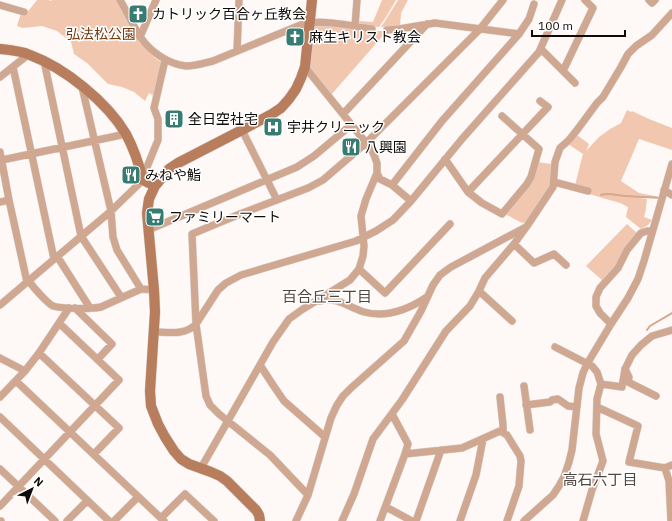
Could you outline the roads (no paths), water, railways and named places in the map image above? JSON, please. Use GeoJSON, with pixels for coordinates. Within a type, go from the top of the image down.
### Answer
{"type":"FeatureCollection","features":[{"type":"Feature","properties":{"kind":"street"},"geometry":{"type":"LineString","coordinates":[[120,0],[140,37],[147,46],[165,60],[186,66],[200,65],[213,61],[310,22],[372,29]]}},
{"type":"Feature","properties":{"kind":"street"},"geometry":{"type":"LineString","coordinates":[[140,37],[156,0]]}},
{"type":"Feature","properties":{"kind":"street"},"geometry":{"type":"LineString","coordinates":[[237,51],[240,0]]}},
{"type":"Feature","properties":{"kind":"street"},"geometry":{"type":"LineString","coordinates":[[260,521],[256,510],[227,481],[220,476],[189,464],[181,459],[174,451],[158,424],[151,406],[150,391],[155,312],[147,213],[149,199],[155,186],[169,169],[178,162],[272,114],[281,108],[289,99],[296,89],[305,67],[312,0]]}},
{"type":"Feature","properties":{"kind":"street"},"geometry":{"type":"LineString","coordinates":[[355,26],[357,0]]}},
{"type":"Feature","properties":{"kind":"street"},"geometry":{"type":"LineString","coordinates":[[308,495],[270,455],[210,405],[206,396],[196,324],[192,234],[308,188],[323,180],[366,143],[480,29],[502,0]]}},
{"type":"Feature","properties":{"kind":"street"},"geometry":{"type":"LineString","coordinates":[[153,332],[182,332],[192,328],[218,290],[226,283],[241,275],[363,238],[393,220],[539,52],[562,0]]}},
{"type":"Feature","properties":{"kind":"street"},"geometry":{"type":"LineString","coordinates":[[562,71],[593,8],[584,0]]}},
{"type":"Feature","properties":{"kind":"street"},"geometry":{"type":"LineString","coordinates":[[649,0],[652,3],[655,0]]}},
{"type":"Feature","properties":{"kind":"street"},"geometry":{"type":"LineString","coordinates":[[392,185],[447,115],[518,34],[529,19],[534,4]]}},
{"type":"Feature","properties":{"kind":"street"},"geometry":{"type":"LineString","coordinates":[[0,5],[24,12]]}},
{"type":"Feature","properties":{"kind":"street"},"geometry":{"type":"LineString","coordinates":[[342,521],[354,494],[373,439],[402,400],[446,331],[470,306],[485,278],[528,226],[553,187],[555,162],[560,148],[569,140],[603,97],[628,54],[636,46],[652,35],[672,13]]}},
{"type":"Feature","properties":{"kind":"street"},"geometry":{"type":"LineString","coordinates":[[343,114],[427,24]]}},
{"type":"Feature","properties":{"kind":"street"},"geometry":{"type":"LineString","coordinates":[[387,30],[427,24],[442,24],[518,34]]}},
{"type":"Feature","properties":{"kind":"street"},"geometry":{"type":"LineString","coordinates":[[0,49],[29,54],[44,61],[59,69],[98,99],[113,115],[126,134],[136,156],[143,180],[155,186]]}},
{"type":"Feature","properties":{"kind":"street"},"geometry":{"type":"LineString","coordinates":[[541,49],[575,83]]}},
{"type":"Feature","properties":{"kind":"street"},"geometry":{"type":"LineString","coordinates":[[0,77],[29,54]]}},
{"type":"Feature","properties":{"kind":"street"},"geometry":{"type":"LineString","coordinates":[[0,305],[111,211],[143,180],[158,140],[158,119],[154,108],[165,60]]}},
{"type":"Feature","properties":{"kind":"street"},"geometry":{"type":"LineString","coordinates":[[44,61],[81,236],[121,297]]}},
{"type":"Feature","properties":{"kind":"street"},"geometry":{"type":"LineString","coordinates":[[13,67],[56,258],[90,308]]}},
{"type":"Feature","properties":{"kind":"street"},"geometry":{"type":"LineString","coordinates":[[201,468],[272,342],[289,319],[350,280],[359,269],[364,256],[361,216],[363,206],[377,173],[377,163],[374,155],[366,143],[305,67]]}},
{"type":"Feature","properties":{"kind":"street"},"geometry":{"type":"LineString","coordinates":[[82,86],[111,211],[113,238],[117,250],[142,290]]}},
{"type":"Feature","properties":{"kind":"street"},"geometry":{"type":"LineString","coordinates":[[468,192],[548,107],[540,101]]}},
{"type":"Feature","properties":{"kind":"street"},"geometry":{"type":"LineString","coordinates":[[445,159],[468,192],[482,204],[502,214],[531,177],[539,150],[502,116]]}},
{"type":"Feature","properties":{"kind":"street"},"geometry":{"type":"LineString","coordinates":[[148,230],[297,166],[314,156],[351,125]]}},
{"type":"Feature","properties":{"kind":"street"},"geometry":{"type":"LineString","coordinates":[[242,130],[277,200]]}},
{"type":"Feature","properties":{"kind":"street"},"geometry":{"type":"LineString","coordinates":[[2,160],[126,134]]}},
{"type":"Feature","properties":{"kind":"street"},"geometry":{"type":"LineString","coordinates":[[0,152],[9,200],[28,282],[52,305],[72,308],[94,308],[142,290],[154,290]]}},
{"type":"Feature","properties":{"kind":"street"},"geometry":{"type":"LineString","coordinates":[[524,521],[553,495],[564,477],[570,462],[579,388],[583,373],[638,279],[672,166]]}},
{"type":"Feature","properties":{"kind":"street"},"geometry":{"type":"LineString","coordinates":[[377,173],[380,178],[392,185],[411,201]]}},
{"type":"Feature","properties":{"kind":"street"},"geometry":{"type":"LineString","coordinates":[[554,182],[588,191]]}},
{"type":"Feature","properties":{"kind":"street"},"geometry":{"type":"LineString","coordinates":[[664,190],[672,196]]}},
{"type":"Feature","properties":{"kind":"street"},"geometry":{"type":"LineString","coordinates":[[0,202],[9,200]]}},
{"type":"Feature","properties":{"kind":"street"},"geometry":{"type":"LineString","coordinates":[[359,269],[385,293],[450,224]]}},
{"type":"Feature","properties":{"kind":"street"},"geometry":{"type":"LineString","coordinates":[[296,521],[308,495],[325,436],[337,405],[343,396],[404,341],[433,285],[440,275],[451,267],[528,226]]}},
{"type":"Feature","properties":{"kind":"street"},"geometry":{"type":"LineString","coordinates":[[611,324],[600,313],[596,306],[596,297],[600,288],[618,268],[627,250],[641,233],[652,231]]}},
{"type":"Feature","properties":{"kind":"street"},"geometry":{"type":"LineString","coordinates":[[514,244],[534,263],[554,254],[566,264]]}},
{"type":"Feature","properties":{"kind":"street"},"geometry":{"type":"LineString","coordinates":[[479,291],[512,321]]}},
{"type":"Feature","properties":{"kind":"street"},"geometry":{"type":"LineString","coordinates":[[315,302],[333,299],[364,312],[384,314],[418,303],[427,297]]}},
{"type":"Feature","properties":{"kind":"street"},"geometry":{"type":"LineString","coordinates":[[0,397],[25,371],[59,323],[72,308]]}},
{"type":"Feature","properties":{"kind":"street"},"geometry":{"type":"LineString","coordinates":[[72,308],[112,344],[98,359]]}},
{"type":"Feature","properties":{"kind":"street"},"geometry":{"type":"LineString","coordinates":[[0,506],[119,380],[59,323]]}},
{"type":"Feature","properties":{"kind":"street"},"geometry":{"type":"LineString","coordinates":[[601,384],[622,387],[625,369],[632,355],[652,336],[672,330]]}},
{"type":"Feature","properties":{"kind":"street"},"geometry":{"type":"LineString","coordinates":[[555,346],[592,366],[597,372],[601,384],[597,399],[596,434],[603,461],[592,490],[583,521]]}},
{"type":"Feature","properties":{"kind":"street"},"geometry":{"type":"LineString","coordinates":[[39,353],[119,428],[94,454]]}},
{"type":"Feature","properties":{"kind":"street"},"geometry":{"type":"LineString","coordinates":[[0,358],[25,371]]}},
{"type":"Feature","properties":{"kind":"street"},"geometry":{"type":"LineString","coordinates":[[260,365],[284,400],[325,436]]}},
{"type":"Feature","properties":{"kind":"street"},"geometry":{"type":"LineString","coordinates":[[625,369],[630,377],[628,382],[656,396]]}},
{"type":"Feature","properties":{"kind":"street"},"geometry":{"type":"LineString","coordinates":[[16,381],[162,520],[185,494],[214,521]]}},
{"type":"Feature","properties":{"kind":"street"},"geometry":{"type":"LineString","coordinates":[[524,386],[530,430]]}},
{"type":"Feature","properties":{"kind":"street"},"geometry":{"type":"LineString","coordinates":[[500,397],[503,432]]}},
{"type":"Feature","properties":{"kind":"street"},"geometry":{"type":"LineString","coordinates":[[526,405],[550,402],[558,399],[568,406],[577,406]]}},
{"type":"Feature","properties":{"kind":"street"},"geometry":{"type":"LineString","coordinates":[[597,408],[638,426],[630,462],[668,466],[671,521]]}},
{"type":"Feature","properties":{"kind":"street"},"geometry":{"type":"LineString","coordinates":[[380,521],[408,444],[392,414]]}},
{"type":"Feature","properties":{"kind":"street"},"geometry":{"type":"LineString","coordinates":[[0,417],[109,521]]}},
{"type":"Feature","properties":{"kind":"street"},"geometry":{"type":"LineString","coordinates":[[405,454],[462,448],[500,431],[503,432],[507,435],[520,456],[521,461],[519,486],[507,521]]}},
{"type":"Feature","properties":{"kind":"street"},"geometry":{"type":"LineString","coordinates":[[460,521],[476,475],[483,439]]}},
{"type":"Feature","properties":{"kind":"street"},"geometry":{"type":"LineString","coordinates":[[416,521],[441,450]]}},
{"type":"Feature","properties":{"kind":"street"},"geometry":{"type":"LineString","coordinates":[[0,469],[55,521]]}},
{"type":"Feature","properties":{"kind":"street"},"geometry":{"type":"LineString","coordinates":[[114,521],[138,497]]}},
{"type":"Feature","properties":{"kind":"street"},"geometry":{"type":"LineString","coordinates":[[67,521],[87,501]]}},
{"type":"Feature","properties":{"kind":"street"},"geometry":{"type":"LineString","coordinates":[[386,507],[412,521]]}},
{"type":"Feature","properties":{"kind":"waterway"},"geometry":{"type":"LineString","coordinates":[[601,195],[610,194],[660,198]]}},
{"type":"Feature","properties":{"kind":"waterway"},"geometry":{"type":"LineString","coordinates":[[647,330],[650,326],[672,313]]}},
{"type":"Feature","properties":{"kind":"place","name":"カトリック百合ヶ丘教会"},"geometry":{"type":"Point","coordinates":[138,14]}},
{"type":"Feature","properties":{"kind":"place","name":"麻生キリスト教会"},"geometry":{"type":"Point","coordinates":[295,37]}},
{"type":"Feature","properties":{"kind":"place","name":"全日空社宅"},"geometry":{"type":"Point","coordinates":[174,119]}},
{"type":"Feature","properties":{"kind":"place","name":"宇井クリニック"},"geometry":{"type":"Point","coordinates":[273,127]}},
{"type":"Feature","properties":{"kind":"place","name":"八興園"},"geometry":{"type":"Point","coordinates":[351,147]}},
{"type":"Feature","properties":{"kind":"place","name":"みねや鮨"},"geometry":{"type":"Point","coordinates":[131,175]}},
{"type":"Feature","properties":{"kind":"place","name":"ファミリーマート"},"geometry":{"type":"Point","coordinates":[155,217]}},
{"type":"Feature","properties":{"kind":"district","name":"百合丘三丁目"},"geometry":{"type":"Point","coordinates":[327,297]}},
{"type":"Feature","properties":{"kind":"district","name":"高石六丁目"},"geometry":{"type":"Point","coordinates":[600,480]}},
{"type":"Feature","properties":{"kind":"park label","name":"弘法松公園"},"geometry":{"type":"Point","coordinates":[101,34]}}]}
